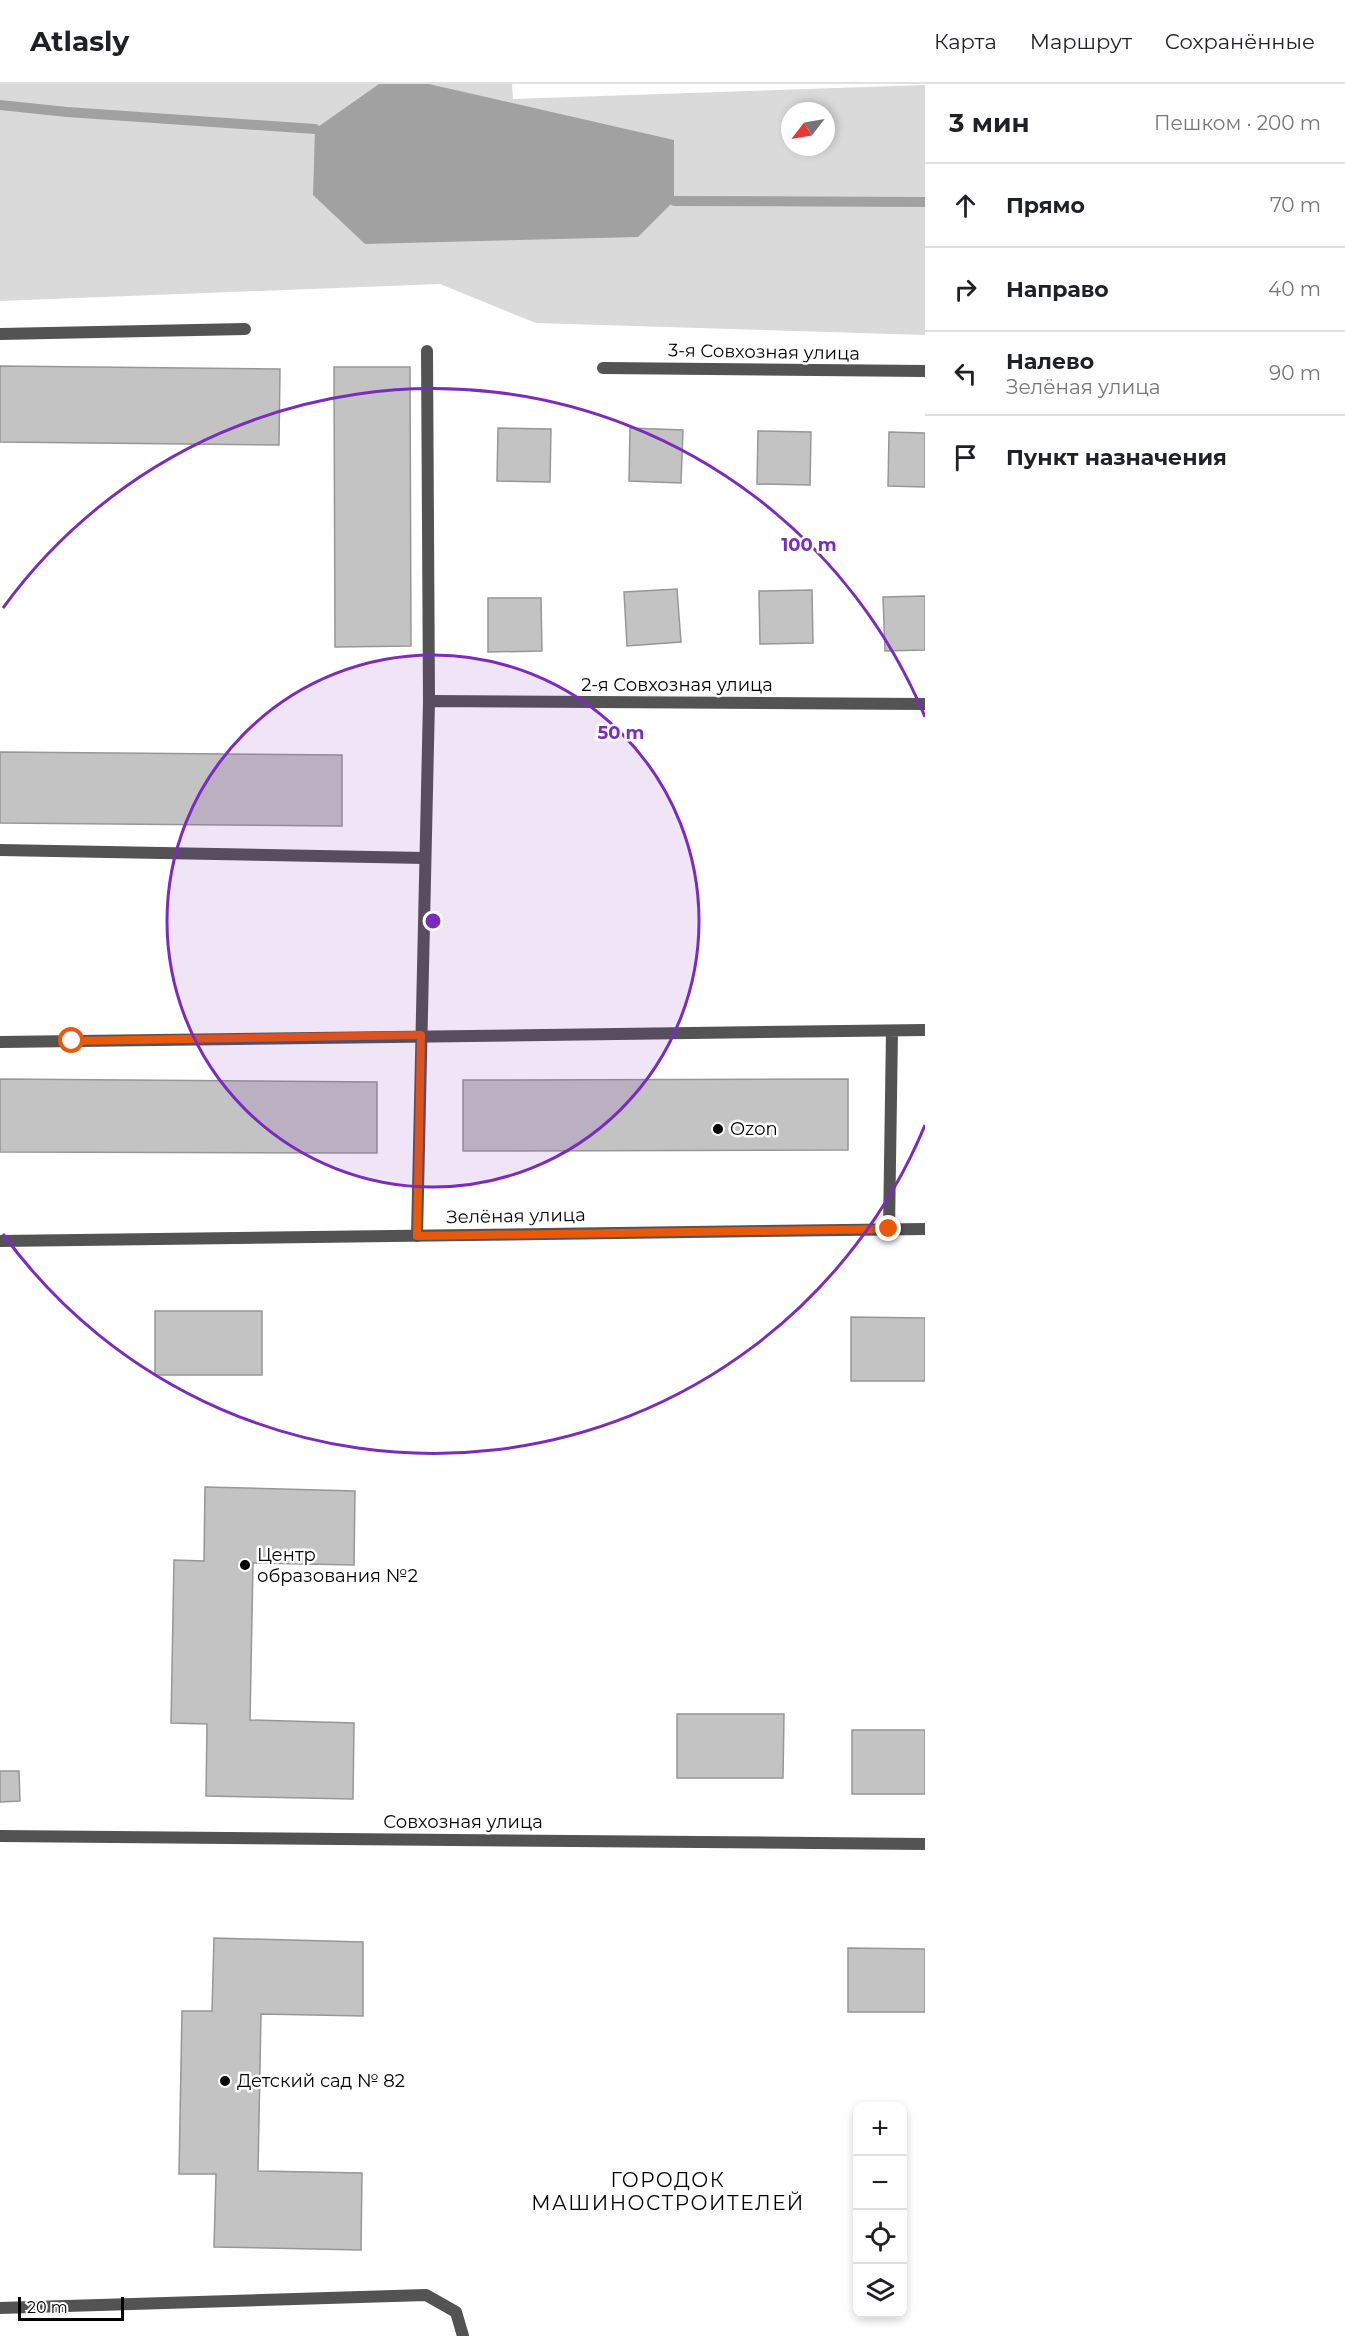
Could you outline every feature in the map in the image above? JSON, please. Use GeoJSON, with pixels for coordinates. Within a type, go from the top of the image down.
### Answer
{"type":"FeatureCollection","features":[{"type":"Feature","properties":{"kind":"street"},"geometry":{"type":"LineString","coordinates":[[0,334],[245,329]]}},
{"type":"Feature","properties":{"kind":"street"},"geometry":{"type":"LineString","coordinates":[[417,1236],[429,701],[427,351]]}},
{"type":"Feature","properties":{"kind":"street","name":"3-я Совхозная улица"},"geometry":{"type":"LineString","coordinates":[[603,368],[925,371]]}},
{"type":"Feature","properties":{"kind":"street","name":"2-я Совхозная улица"},"geometry":{"type":"LineString","coordinates":[[429,701],[925,704]]}},
{"type":"Feature","properties":{"kind":"street"},"geometry":{"type":"LineString","coordinates":[[0,850],[425,858]]}},
{"type":"Feature","properties":{"kind":"street"},"geometry":{"type":"LineString","coordinates":[[0,1042],[925,1030]]}},
{"type":"Feature","properties":{"kind":"street"},"geometry":{"type":"LineString","coordinates":[[889,1229],[892,1031]]}},
{"type":"Feature","properties":{"kind":"street","name":"Зелёная улица"},"geometry":{"type":"LineString","coordinates":[[0,1241],[925,1229]]}},
{"type":"Feature","properties":{"kind":"street","name":"Совхозная улица"},"geometry":{"type":"LineString","coordinates":[[0,1836],[925,1844]]}},
{"type":"Feature","properties":{"kind":"street"},"geometry":{"type":"LineString","coordinates":[[0,2308],[426,2295],[456,2312],[464,2336]]}},
{"type":"Feature","properties":{"kind":"shaded area"},"geometry":{"type":"Polygon","coordinates":[[[0,84],[512,84],[513,99],[925,85],[925,335],[536,323],[440,284],[0,301],[0,84]]]}},
{"type":"Feature","properties":{"kind":"shaded area"},"geometry":{"type":"Polygon","coordinates":[[[379,84],[429,84],[674,140],[674,201],[638,237],[365,244],[313,195],[315,129],[379,84]]]}},
{"type":"Feature","properties":{"kind":"building"},"geometry":{"type":"Polygon","coordinates":[[[0,366],[280,369],[279,445],[0,442],[0,366]]]}},
{"type":"Feature","properties":{"kind":"building"},"geometry":{"type":"Polygon","coordinates":[[[334,367],[410,367],[411,646],[335,647],[334,367]]]}},
{"type":"Feature","properties":{"kind":"building"},"geometry":{"type":"Polygon","coordinates":[[[498,428],[551,429],[550,482],[497,481],[498,428]]]}},
{"type":"Feature","properties":{"kind":"building"},"geometry":{"type":"Polygon","coordinates":[[[630,428],[683,430],[681,483],[629,481],[630,428]]]}},
{"type":"Feature","properties":{"kind":"building"},"geometry":{"type":"Polygon","coordinates":[[[758,431],[811,432],[810,485],[757,484],[758,431]]]}},
{"type":"Feature","properties":{"kind":"building"},"geometry":{"type":"Polygon","coordinates":[[[889,432],[925,433],[925,487],[888,486],[889,432]]]}},
{"type":"Feature","properties":{"kind":"building"},"geometry":{"type":"Polygon","coordinates":[[[677,589],[681,642],[627,646],[624,592],[677,589]]]}},
{"type":"Feature","properties":{"kind":"building"},"geometry":{"type":"Polygon","coordinates":[[[812,590],[813,643],[760,644],[759,591],[812,590]]]}},
{"type":"Feature","properties":{"kind":"building"},"geometry":{"type":"Polygon","coordinates":[[[925,596],[925,650],[885,651],[883,597],[925,596]]]}},
{"type":"Feature","properties":{"kind":"building"},"geometry":{"type":"Polygon","coordinates":[[[488,598],[541,598],[542,651],[488,652],[488,598]]]}},
{"type":"Feature","properties":{"kind":"building"},"geometry":{"type":"Polygon","coordinates":[[[0,752],[342,755],[342,826],[0,823],[0,752]]]}},
{"type":"Feature","properties":{"kind":"building"},"geometry":{"type":"Polygon","coordinates":[[[0,1079],[377,1082],[377,1153],[0,1152],[0,1079]]]}},
{"type":"Feature","properties":{"kind":"building"},"geometry":{"type":"Polygon","coordinates":[[[848,1079],[848,1150],[463,1151],[463,1080],[848,1079]]]}},
{"type":"Feature","properties":{"kind":"building"},"geometry":{"type":"Polygon","coordinates":[[[155,1311],[262,1311],[262,1375],[155,1375],[155,1311]]]}},
{"type":"Feature","properties":{"kind":"building"},"geometry":{"type":"Polygon","coordinates":[[[851,1317],[925,1318],[925,1381],[851,1381],[851,1317]]]}},
{"type":"Feature","properties":{"kind":"building"},"geometry":{"type":"Polygon","coordinates":[[[205,1487],[355,1491],[354,1565],[253,1563],[250,1720],[354,1723],[353,1799],[206,1796],[207,1724],[171,1723],[174,1560],[204,1561],[205,1487]]]}},
{"type":"Feature","properties":{"kind":"building"},"geometry":{"type":"Polygon","coordinates":[[[677,1714],[784,1714],[783,1778],[677,1778],[677,1714]]]}},
{"type":"Feature","properties":{"kind":"building"},"geometry":{"type":"Polygon","coordinates":[[[852,1730],[925,1730],[925,1794],[852,1794],[852,1730]]]}},
{"type":"Feature","properties":{"kind":"building"},"geometry":{"type":"Polygon","coordinates":[[[0,1771],[19,1771],[20,1801],[0,1802],[0,1771]]]}},
{"type":"Feature","properties":{"kind":"building"},"geometry":{"type":"Polygon","coordinates":[[[214,1938],[363,1942],[363,2016],[261,2014],[258,2171],[362,2173],[361,2250],[214,2247],[216,2174],[179,2174],[182,2011],[212,2011],[214,1938]]]}},
{"type":"Feature","properties":{"kind":"building"},"geometry":{"type":"Polygon","coordinates":[[[848,1948],[925,1949],[925,2012],[848,2012],[848,1948]]]}},
{"type":"Feature","properties":{"kind":"waterway"},"geometry":{"type":"LineString","coordinates":[[0,105],[67,112],[315,129]]}},
{"type":"Feature","properties":{"kind":"waterway"},"geometry":{"type":"LineString","coordinates":[[674,201],[925,202]]}},
{"type":"Feature","properties":{"kind":"place","name":"Ozon"},"geometry":{"type":"Point","coordinates":[718,1129]}},
{"type":"Feature","properties":{"kind":"place","name":"Центр образования №2"},"geometry":{"type":"Point","coordinates":[245,1565]}},
{"type":"Feature","properties":{"kind":"place","name":"Детский сад № 82"},"geometry":{"type":"Point","coordinates":[225,2081]}},
{"type":"Feature","properties":{"kind":"district","name":"ГОРОДОК МАШИНОСТРОИТЕЛЕЙ"},"geometry":{"type":"Point","coordinates":[668,2192]}},
{"type":"Feature","properties":{"kind":"route"},"geometry":{"type":"LineString","coordinates":[[72,1041],[421,1035],[417,1236],[889,1229]]}}]}
